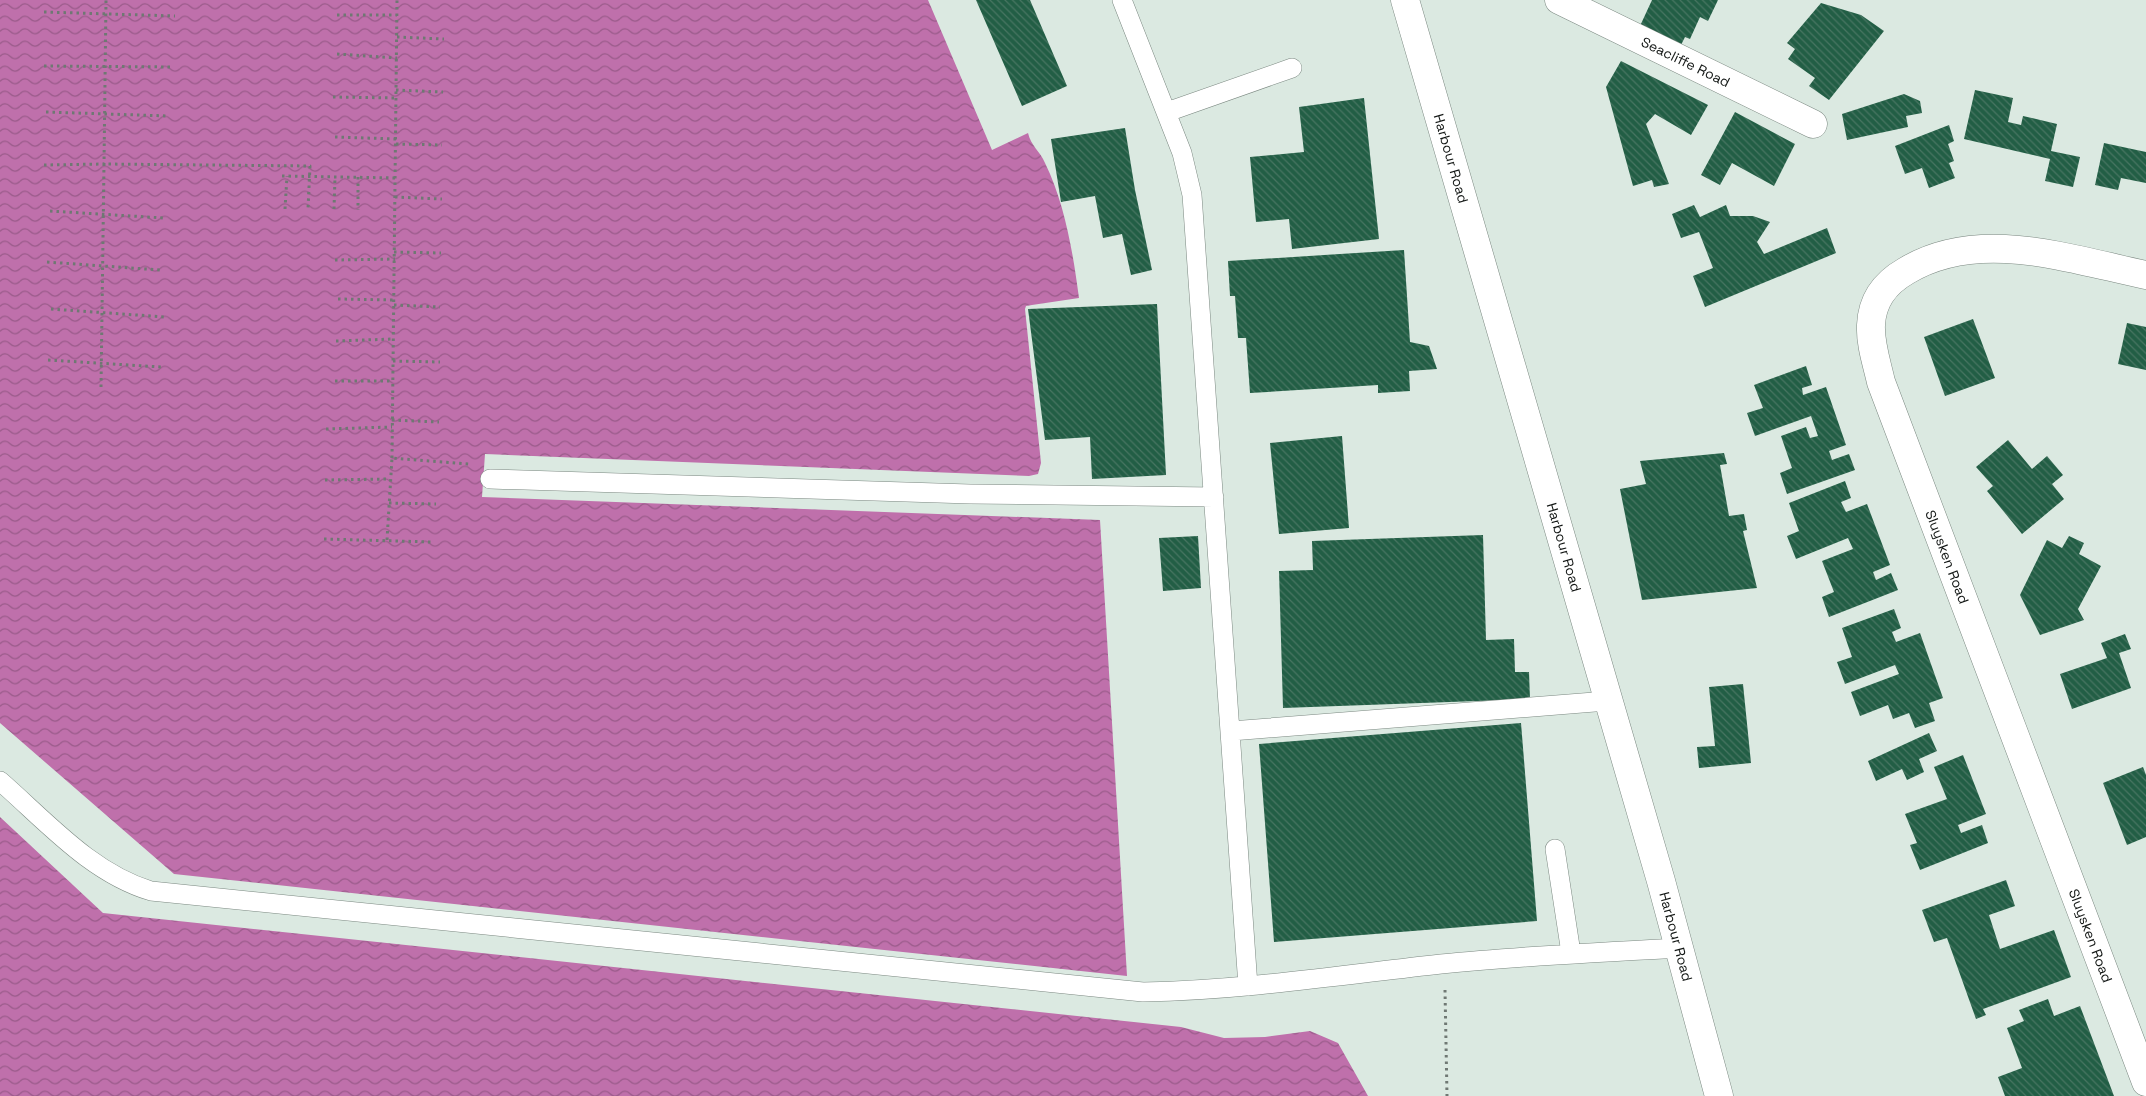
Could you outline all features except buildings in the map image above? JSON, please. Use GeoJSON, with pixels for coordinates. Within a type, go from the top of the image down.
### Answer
{"type":"FeatureCollection","features":[{"type":"Feature","properties":{"kind":"street","name":"Harbour Road"},"geometry":{"type":"LineString","coordinates":[[1405,0],[1679,948],[1719,1096]]}},
{"type":"Feature","properties":{"kind":"street","name":"Seacliffe Road"},"geometry":{"type":"LineString","coordinates":[[1559,0],[1813,124]]}},
{"type":"Feature","properties":{"kind":"street","name":"Sluysken Road"},"geometry":{"type":"LineString","coordinates":[[2146,275],[2043,254],[2002,249],[1963,250],[1925,259],[1892,279],[1882,290],[1874,307],[1871,325],[1881,382],[2146,1082]]}},
{"type":"Feature","properties":{"kind":"lane"},"geometry":{"type":"LineString","coordinates":[[1122,0],[1182,153],[1192,195],[1248,986]]}},
{"type":"Feature","properties":{"kind":"lane"},"geometry":{"type":"LineString","coordinates":[[1166,112],[1292,68]]}},
{"type":"Feature","properties":{"kind":"lane"},"geometry":{"type":"LineString","coordinates":[[490,479],[970,494],[1214,497]]}},
{"type":"Feature","properties":{"kind":"lane"},"geometry":{"type":"LineString","coordinates":[[1231,731],[1608,701]]}},
{"type":"Feature","properties":{"kind":"lane"},"geometry":{"type":"LineString","coordinates":[[0,781],[92,862],[128,884],[151,891],[1143,992],[1248,986],[1444,964],[1571,953],[1679,948]]}},
{"type":"Feature","properties":{"kind":"lane"},"geometry":{"type":"LineString","coordinates":[[1555,849],[1571,953]]}},
{"type":"Feature","properties":{"kind":"path"},"geometry":{"type":"LineString","coordinates":[[101,387],[106,0]]}},
{"type":"Feature","properties":{"kind":"path"},"geometry":{"type":"LineString","coordinates":[[387,540],[392,458],[397,0]]}},
{"type":"Feature","properties":{"kind":"path"},"geometry":{"type":"LineString","coordinates":[[44,12],[175,16]]}},
{"type":"Feature","properties":{"kind":"path"},"geometry":{"type":"LineString","coordinates":[[337,14],[397,15]]}},
{"type":"Feature","properties":{"kind":"path"},"geometry":{"type":"LineString","coordinates":[[397,37],[444,39]]}},
{"type":"Feature","properties":{"kind":"path"},"geometry":{"type":"LineString","coordinates":[[337,54],[397,58]]}},
{"type":"Feature","properties":{"kind":"path"},"geometry":{"type":"LineString","coordinates":[[44,66],[174,67]]}},
{"type":"Feature","properties":{"kind":"path"},"geometry":{"type":"LineString","coordinates":[[396,90],[443,92]]}},
{"type":"Feature","properties":{"kind":"path"},"geometry":{"type":"LineString","coordinates":[[333,97],[396,98]]}},
{"type":"Feature","properties":{"kind":"path"},"geometry":{"type":"LineString","coordinates":[[46,112],[168,116]]}},
{"type":"Feature","properties":{"kind":"path"},"geometry":{"type":"LineString","coordinates":[[335,137],[396,139]]}},
{"type":"Feature","properties":{"kind":"path"},"geometry":{"type":"LineString","coordinates":[[396,144],[442,145]]}},
{"type":"Feature","properties":{"kind":"path"},"geometry":{"type":"LineString","coordinates":[[44,165],[310,166],[308,209]]}},
{"type":"Feature","properties":{"kind":"path"},"geometry":{"type":"LineString","coordinates":[[282,176],[396,178]]}},
{"type":"Feature","properties":{"kind":"path"},"geometry":{"type":"LineString","coordinates":[[285,210],[287,176]]}},
{"type":"Feature","properties":{"kind":"path"},"geometry":{"type":"LineString","coordinates":[[334,209],[335,177]]}},
{"type":"Feature","properties":{"kind":"path"},"geometry":{"type":"LineString","coordinates":[[358,177],[358,210]]}},
{"type":"Feature","properties":{"kind":"path"},"geometry":{"type":"LineString","coordinates":[[395,197],[442,199]]}},
{"type":"Feature","properties":{"kind":"path"},"geometry":{"type":"LineString","coordinates":[[50,211],[164,218]]}},
{"type":"Feature","properties":{"kind":"path"},"geometry":{"type":"LineString","coordinates":[[394,252],[441,253]]}},
{"type":"Feature","properties":{"kind":"path"},"geometry":{"type":"LineString","coordinates":[[335,260],[395,259]]}},
{"type":"Feature","properties":{"kind":"path"},"geometry":{"type":"LineString","coordinates":[[46,262],[160,270]]}},
{"type":"Feature","properties":{"kind":"path"},"geometry":{"type":"LineString","coordinates":[[338,299],[394,300]]}},
{"type":"Feature","properties":{"kind":"path"},"geometry":{"type":"LineString","coordinates":[[394,305],[440,307]]}},
{"type":"Feature","properties":{"kind":"path"},"geometry":{"type":"LineString","coordinates":[[51,309],[165,317]]}},
{"type":"Feature","properties":{"kind":"path"},"geometry":{"type":"LineString","coordinates":[[336,341],[393,339]]}},
{"type":"Feature","properties":{"kind":"path"},"geometry":{"type":"LineString","coordinates":[[48,360],[161,367]]}},
{"type":"Feature","properties":{"kind":"path"},"geometry":{"type":"LineString","coordinates":[[393,361],[440,362]]}},
{"type":"Feature","properties":{"kind":"path"},"geometry":{"type":"LineString","coordinates":[[335,381],[393,380]]}},
{"type":"Feature","properties":{"kind":"path"},"geometry":{"type":"LineString","coordinates":[[392,420],[438,422]]}},
{"type":"Feature","properties":{"kind":"path"},"geometry":{"type":"LineString","coordinates":[[326,429],[392,427]]}},
{"type":"Feature","properties":{"kind":"path"},"geometry":{"type":"LineString","coordinates":[[392,458],[471,464]]}},
{"type":"Feature","properties":{"kind":"path"},"geometry":{"type":"LineString","coordinates":[[324,480],[390,479]]}},
{"type":"Feature","properties":{"kind":"path"},"geometry":{"type":"LineString","coordinates":[[389,503],[436,504]]}},
{"type":"Feature","properties":{"kind":"path"},"geometry":{"type":"LineString","coordinates":[[324,539],[432,542]]}},
{"type":"Feature","properties":{"kind":"path"},"geometry":{"type":"LineString","coordinates":[[1444,964],[1447,1096]]}},
{"type":"Feature","properties":{"kind":"water"},"geometry":{"type":"Polygon","coordinates":[[[0,0],[928,0],[992,150],[1028,133],[1052,179],[1067,229],[1079,298],[1026,306],[1025,309],[1041,463],[1038,474],[1029,476],[485,454],[482,497],[1100,520],[1127,976],[174,874],[0,723],[0,0]]]}},
{"type":"Feature","properties":{"kind":"water"},"geometry":{"type":"Polygon","coordinates":[[[0,817],[103,913],[1181,1027],[1224,1038],[1265,1037],[1310,1031],[1338,1043],[1368,1096],[0,1096],[0,817]]]}}]}
